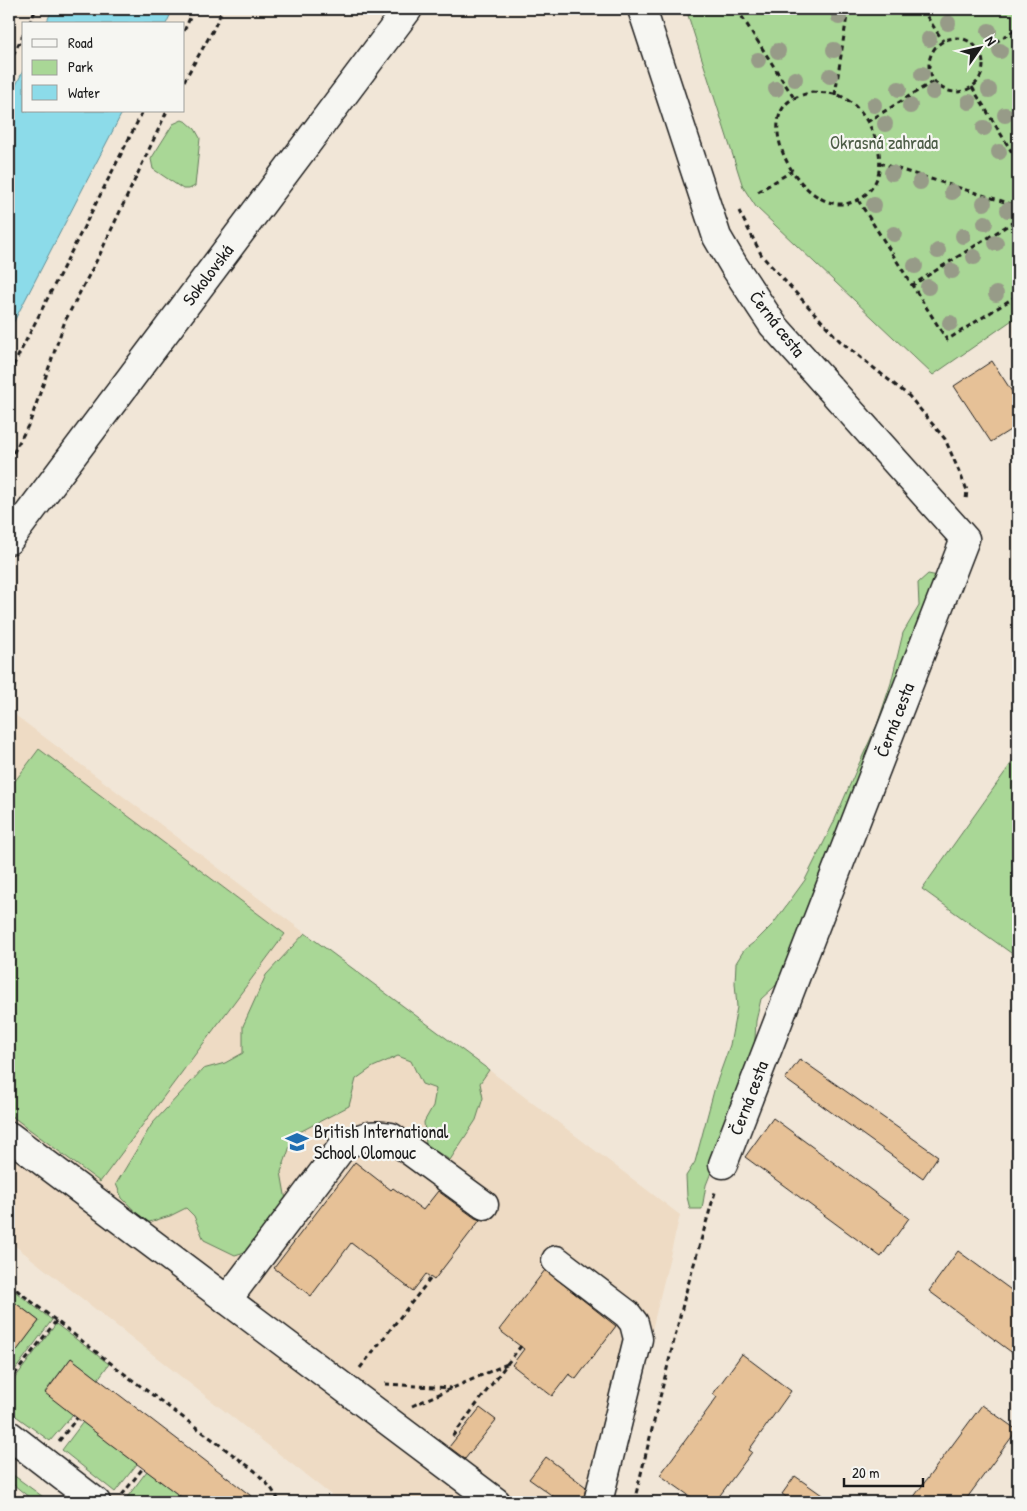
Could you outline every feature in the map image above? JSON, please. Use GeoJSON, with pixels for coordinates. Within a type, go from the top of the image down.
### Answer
{"type":"FeatureCollection","features":[{"type":"Feature","properties":{"kind":"street","name":"Sokolovská"},"geometry":{"type":"LineString","coordinates":[[9,540],[408,9]]}},
{"type":"Feature","properties":{"kind":"street","name":"Černá cesta"},"geometry":{"type":"LineString","coordinates":[[642,9],[717,237],[734,266],[773,325],[965,539],[723,1164]]}},
{"type":"Feature","properties":{"kind":"street"},"geometry":{"type":"LineString","coordinates":[[227,1300],[343,1146],[359,1139],[376,1134],[391,1137],[484,1205]]}},
{"type":"Feature","properties":{"kind":"street"},"geometry":{"type":"LineString","coordinates":[[9,1136],[227,1300],[347,1385],[384,1418],[496,1502]]}},
{"type":"Feature","properties":{"kind":"street"},"geometry":{"type":"LineString","coordinates":[[556,1260],[626,1314],[634,1323],[638,1339],[598,1502]]}},
{"type":"Feature","properties":{"kind":"street"},"geometry":{"type":"LineString","coordinates":[[9,1435],[108,1501]]}},
{"type":"Feature","properties":{"kind":"path"},"geometry":{"type":"LineString","coordinates":[[30,22],[36,9]]}},
{"type":"Feature","properties":{"kind":"path"},"geometry":{"type":"LineString","coordinates":[[185,29],[194,9]]}},
{"type":"Feature","properties":{"kind":"path"},"geometry":{"type":"LineString","coordinates":[[185,79],[224,9]]}},
{"type":"Feature","properties":{"kind":"path"},"geometry":{"type":"LineString","coordinates":[[737,9],[794,98]]}},
{"type":"Feature","properties":{"kind":"path"},"geometry":{"type":"LineString","coordinates":[[740,13],[747,9]]}},
{"type":"Feature","properties":{"kind":"path"},"geometry":{"type":"LineString","coordinates":[[835,95],[848,9]]}},
{"type":"Feature","properties":{"kind":"path"},"geometry":{"type":"LineString","coordinates":[[922,9],[943,41]]}},
{"type":"Feature","properties":{"kind":"path"},"geometry":{"type":"LineString","coordinates":[[980,52],[1018,28]]}},
{"type":"Feature","properties":{"kind":"path"},"geometry":{"type":"LineString","coordinates":[[9,62],[22,37]]}},
{"type":"Feature","properties":{"kind":"path"},"geometry":{"type":"LineString","coordinates":[[951,38],[960,38],[969,41],[980,52],[984,62],[983,72],[979,80],[972,87],[965,91],[948,91],[934,81],[929,63],[931,54],[943,41],[951,38]]}},
{"type":"Feature","properties":{"kind":"path"},"geometry":{"type":"LineString","coordinates":[[867,122],[934,81]]}},
{"type":"Feature","properties":{"kind":"path"},"geometry":{"type":"LineString","coordinates":[[972,87],[1018,162]]}},
{"type":"Feature","properties":{"kind":"path"},"geometry":{"type":"LineString","coordinates":[[812,92],[835,95],[846,98],[859,111],[878,142],[880,153],[878,177],[867,194],[858,200],[840,205],[817,197],[804,186],[792,171],[777,130],[780,113],[786,103],[794,98],[812,92]]}},
{"type":"Feature","properties":{"kind":"path"},"geometry":{"type":"LineString","coordinates":[[9,374],[142,112]]}},
{"type":"Feature","properties":{"kind":"path"},"geometry":{"type":"LineString","coordinates":[[9,461],[30,422],[65,321],[100,254],[167,112]]}},
{"type":"Feature","properties":{"kind":"path"},"geometry":{"type":"LineString","coordinates":[[879,163],[1018,206]]}},
{"type":"Feature","properties":{"kind":"path"},"geometry":{"type":"LineString","coordinates":[[758,192],[792,171]]}},
{"type":"Feature","properties":{"kind":"path"},"geometry":{"type":"LineString","coordinates":[[858,200],[947,340],[1018,295]]}},
{"type":"Feature","properties":{"kind":"path"},"geometry":{"type":"LineString","coordinates":[[735,204],[762,256],[840,341],[909,396],[945,439],[967,490],[965,539]]}},
{"type":"Feature","properties":{"kind":"path"},"geometry":{"type":"LineString","coordinates":[[912,286],[1018,219]]}},
{"type":"Feature","properties":{"kind":"path"},"geometry":{"type":"LineString","coordinates":[[634,1502],[688,1288],[723,1164]]}},
{"type":"Feature","properties":{"kind":"path"},"geometry":{"type":"LineString","coordinates":[[347,1385],[430,1278]]}},
{"type":"Feature","properties":{"kind":"path"},"geometry":{"type":"LineString","coordinates":[[9,1284],[255,1471],[271,1488],[280,1502]]}},
{"type":"Feature","properties":{"kind":"path"},"geometry":{"type":"LineString","coordinates":[[9,1382],[56,1320]]}},
{"type":"Feature","properties":{"kind":"path"},"geometry":{"type":"LineString","coordinates":[[436,1457],[521,1346]]}},
{"type":"Feature","properties":{"kind":"path"},"geometry":{"type":"LineString","coordinates":[[384,1418],[507,1364]]}},
{"type":"Feature","properties":{"kind":"path"},"geometry":{"type":"LineString","coordinates":[[347,1385],[452,1388]]}},
{"type":"Feature","properties":{"kind":"path"},"geometry":{"type":"LineString","coordinates":[[53,1448],[77,1418]]}},
{"type":"Feature","properties":{"kind":"path"},"geometry":{"type":"LineString","coordinates":[[108,1501],[143,1468]]}},
{"type":"Feature","properties":{"kind":"shaded area","name":"British International School Olomouc"},"geometry":{"type":"Polygon","coordinates":[[[15,715],[680,1215],[610,1502],[340,1502],[9,1241],[9,723],[15,715]]]}},
{"type":"Feature","properties":{"kind":"green space","name":"Okrasná zahrada"},"geometry":{"type":"Polygon","coordinates":[[[686,9],[1018,9],[1018,316],[933,375],[756,207],[743,187],[686,9]]]}},
{"type":"Feature","properties":{"kind":"green space"},"geometry":{"type":"Polygon","coordinates":[[[182,120],[195,129],[200,138],[195,186],[189,189],[183,189],[153,169],[151,159],[173,124],[182,120]]]}},
{"type":"Feature","properties":{"kind":"green space"},"geometry":{"type":"Polygon","coordinates":[[[928,574],[938,576],[783,979],[761,999],[756,1021],[754,1056],[740,1099],[706,1185],[702,1209],[690,1209],[687,1197],[686,1176],[695,1162],[715,1087],[730,1045],[737,1007],[736,963],[744,950],[773,924],[805,880],[833,824],[877,725],[891,683],[903,633],[919,606],[918,583],[928,574]]]}},
{"type":"Feature","properties":{"kind":"green space"},"geometry":{"type":"Polygon","coordinates":[[[39,749],[285,934],[100,1182],[9,1114],[9,789],[39,749]]]}},
{"type":"Feature","properties":{"kind":"green space"},"geometry":{"type":"Polygon","coordinates":[[[1018,754],[1018,958],[922,889],[1018,754]]]}},
{"type":"Feature","properties":{"kind":"green space"},"geometry":{"type":"Polygon","coordinates":[[[305,933],[489,1070],[480,1083],[483,1098],[476,1120],[450,1160],[426,1145],[424,1122],[433,1106],[436,1089],[422,1084],[411,1061],[398,1056],[373,1067],[356,1079],[349,1106],[294,1135],[281,1172],[287,1206],[258,1248],[235,1255],[204,1240],[194,1216],[186,1208],[170,1216],[146,1223],[122,1198],[116,1184],[152,1124],[203,1069],[225,1063],[243,1053],[243,1026],[266,975],[305,933]]]}},
{"type":"Feature","properties":{"kind":"green space"},"geometry":{"type":"Polygon","coordinates":[[[12,1289],[52,1320],[9,1378],[9,1352],[13,1355],[39,1321],[9,1298],[9,1293],[12,1289]]]}},
{"type":"Feature","properties":{"kind":"green space"},"geometry":{"type":"Polygon","coordinates":[[[56,1324],[109,1364],[98,1379],[71,1358],[45,1392],[73,1414],[50,1441],[9,1411],[9,1386],[56,1324]]]}},
{"type":"Feature","properties":{"kind":"green space"},"geometry":{"type":"Polygon","coordinates":[[[83,1422],[137,1464],[115,1492],[62,1450],[83,1422]]]}},
{"type":"Feature","properties":{"kind":"green space"},"geometry":{"type":"Polygon","coordinates":[[[147,1471],[188,1502],[128,1502],[125,1500],[147,1471]]]}},
{"type":"Feature","properties":{"kind":"green space"},"geometry":{"type":"Polygon","coordinates":[[[9,1472],[50,1502],[27,1502],[30,1498],[9,1481],[9,1472]]]}},
{"type":"Feature","properties":{"kind":"water"},"geometry":{"type":"Polygon","coordinates":[[[52,9],[173,9],[167,22],[47,22],[52,9]]]}},
{"type":"Feature","properties":{"kind":"water"},"geometry":{"type":"Polygon","coordinates":[[[22,73],[22,112],[122,112],[9,331],[9,99],[22,73]]]}},
{"type":"Feature","properties":{"kind":"building"},"geometry":{"type":"Polygon","coordinates":[[[992,361],[1018,401],[1018,425],[991,442],[954,386],[992,361]]]}},
{"type":"Feature","properties":{"kind":"building"},"geometry":{"type":"Polygon","coordinates":[[[800,1059],[938,1156],[923,1178],[785,1079],[800,1059]]]}},
{"type":"Feature","properties":{"kind":"building"},"geometry":{"type":"Polygon","coordinates":[[[773,1118],[909,1218],[881,1257],[745,1157],[773,1118]]]}},
{"type":"Feature","properties":{"kind":"building"},"geometry":{"type":"Polygon","coordinates":[[[355,1162],[391,1190],[393,1188],[423,1210],[438,1191],[480,1220],[434,1280],[426,1274],[413,1291],[351,1243],[311,1296],[274,1268],[355,1162]]]}},
{"type":"Feature","properties":{"kind":"building"},"geometry":{"type":"Polygon","coordinates":[[[958,1251],[1018,1295],[1018,1357],[929,1291],[958,1251]]]}},
{"type":"Feature","properties":{"kind":"building"},"geometry":{"type":"Polygon","coordinates":[[[545,1270],[616,1326],[576,1379],[569,1374],[552,1396],[512,1365],[524,1349],[499,1330],[545,1270]]]}},
{"type":"Feature","properties":{"kind":"building"},"geometry":{"type":"Polygon","coordinates":[[[9,1298],[39,1321],[9,1361],[9,1298]]]}},
{"type":"Feature","properties":{"kind":"building"},"geometry":{"type":"Polygon","coordinates":[[[742,1354],[791,1391],[749,1450],[752,1452],[715,1502],[698,1502],[660,1475],[717,1397],[713,1394],[742,1354]]]}},
{"type":"Feature","properties":{"kind":"building"},"geometry":{"type":"Polygon","coordinates":[[[71,1358],[259,1502],[188,1502],[109,1443],[45,1393],[71,1358]]]}},
{"type":"Feature","properties":{"kind":"building"},"geometry":{"type":"Polygon","coordinates":[[[982,1405],[1017,1430],[964,1502],[910,1502],[982,1405]]]}},
{"type":"Feature","properties":{"kind":"building"},"geometry":{"type":"Polygon","coordinates":[[[480,1408],[496,1420],[465,1459],[449,1447],[480,1408]]]}},
{"type":"Feature","properties":{"kind":"building"},"geometry":{"type":"Polygon","coordinates":[[[546,1457],[586,1487],[583,1502],[561,1502],[529,1479],[546,1457]]]}},
{"type":"Feature","properties":{"kind":"building"},"geometry":{"type":"Polygon","coordinates":[[[795,1476],[832,1502],[793,1502],[782,1494],[795,1476]]]}},
{"type":"Feature","properties":{"kind":"place","name":"British International School Olomouc"},"geometry":{"type":"Point","coordinates":[297,1142]}}]}
